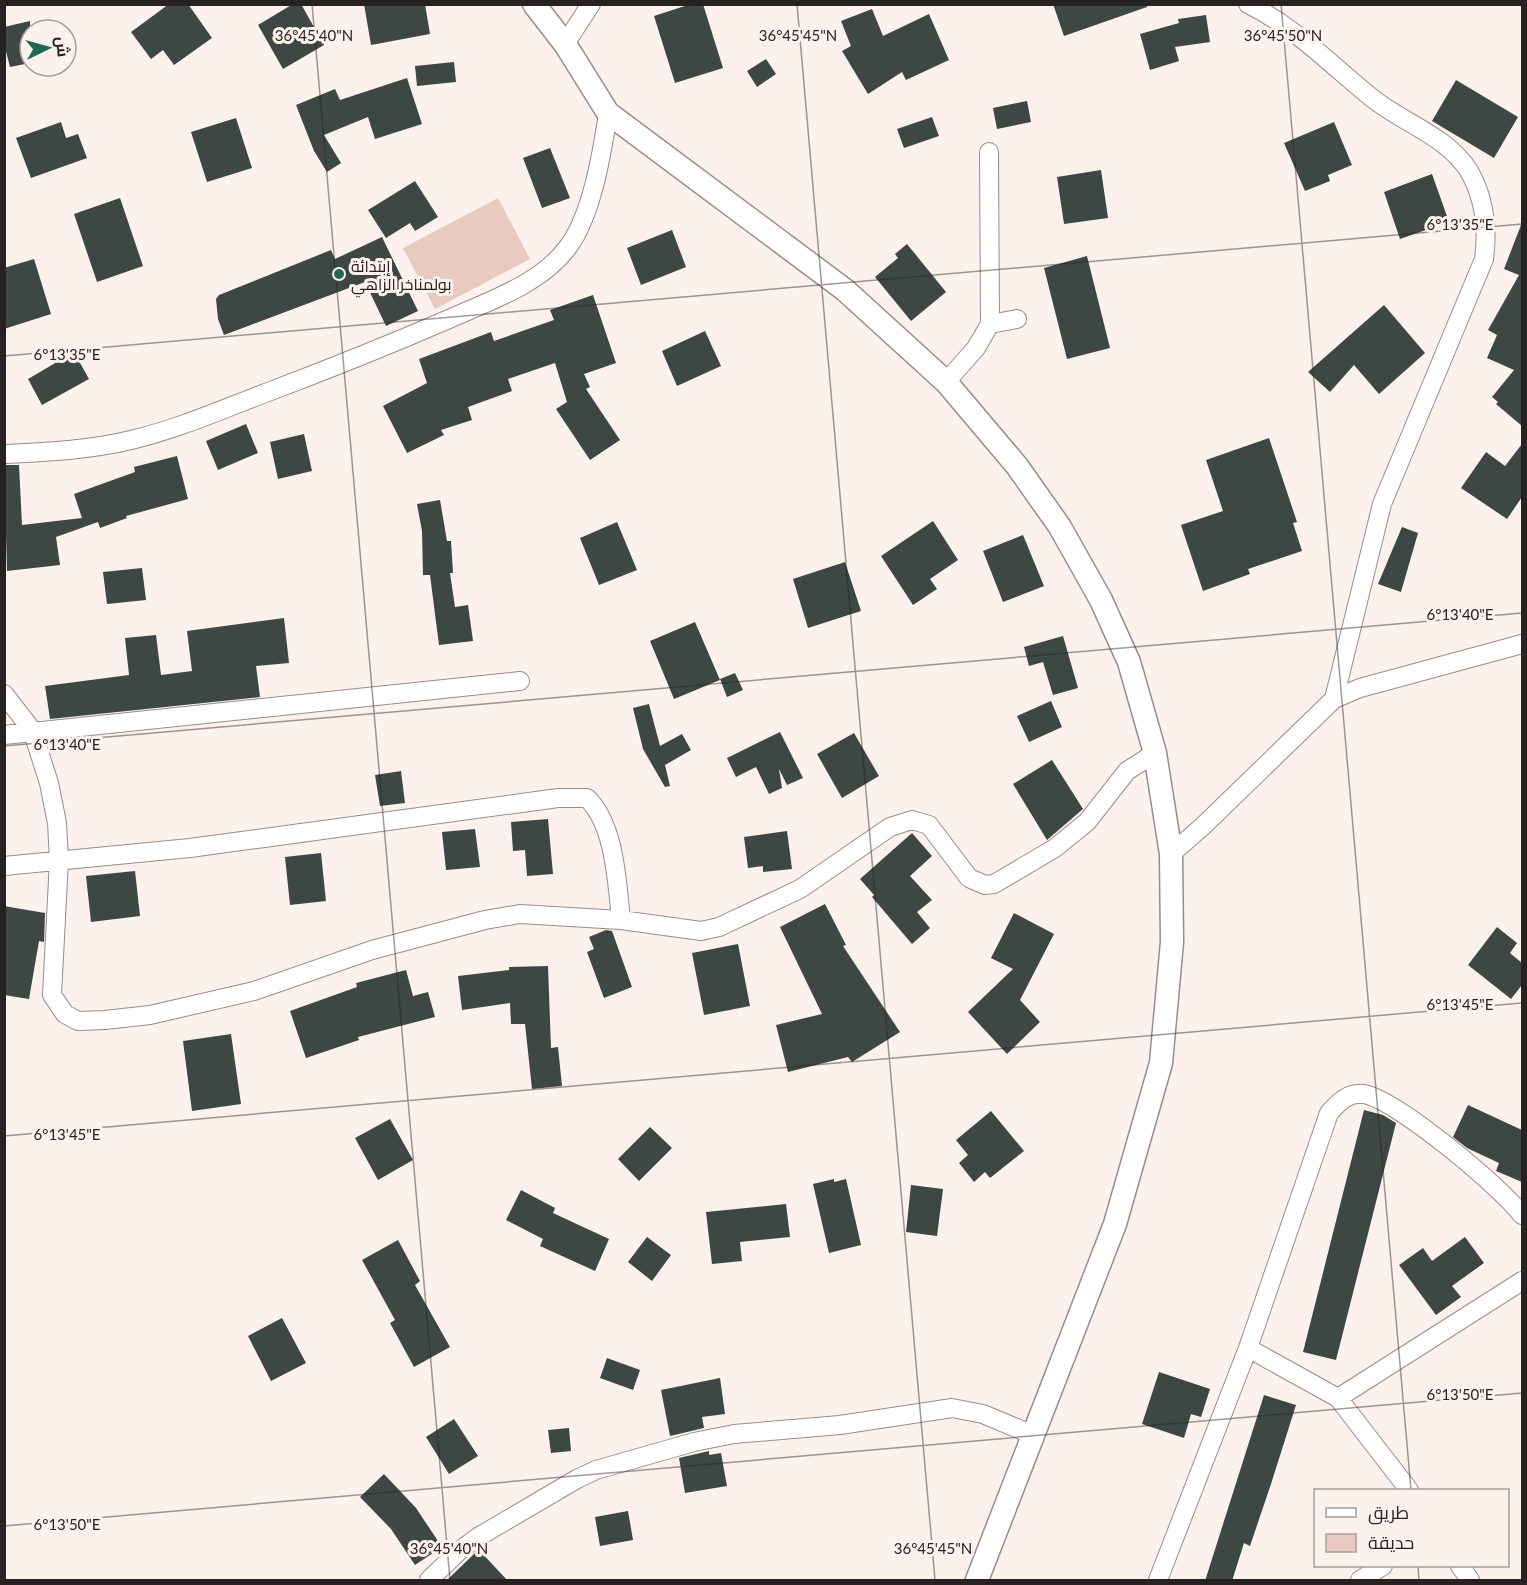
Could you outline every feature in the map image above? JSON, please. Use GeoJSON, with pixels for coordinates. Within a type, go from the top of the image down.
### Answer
{"type":"FeatureCollection","features":[{"type":"Feature","properties":{"kind":"street"},"geometry":{"type":"LineString","coordinates":[[534,4],[565,44],[608,113],[845,290],[946,382],[1017,466],[1060,527],[1101,600],[1130,662],[1155,753],[1171,854],[1172,942],[1159,1073],[1115,1224],[979,1580]]}},
{"type":"Feature","properties":{"kind":"street"},"geometry":{"type":"LineString","coordinates":[[565,44],[591,4]]}},
{"type":"Feature","properties":{"kind":"street"},"geometry":{"type":"LineString","coordinates":[[1248,4],[1287,27],[1373,99],[1451,148],[1469,172],[1483,204],[1487,233],[1484,259],[1383,504],[1370,547],[1334,699]]}},
{"type":"Feature","properties":{"kind":"street"},"geometry":{"type":"LineString","coordinates":[[4,454],[64,450],[130,440],[193,422],[348,362],[512,291],[545,270],[567,249],[577,233],[603,146],[608,113]]}},
{"type":"Feature","properties":{"kind":"street"},"geometry":{"type":"LineString","coordinates":[[946,382],[976,348],[990,324],[989,152]]}},
{"type":"Feature","properties":{"kind":"street"},"geometry":{"type":"LineString","coordinates":[[990,324],[1017,319]]}},
{"type":"Feature","properties":{"kind":"street"},"geometry":{"type":"LineString","coordinates":[[1171,854],[1334,699],[1360,688],[1522,644]]}},
{"type":"Feature","properties":{"kind":"street"},"geometry":{"type":"LineString","coordinates":[[4,735],[32,730],[520,681]]}},
{"type":"Feature","properties":{"kind":"street"},"geometry":{"type":"LineString","coordinates":[[4,694],[32,730],[51,793],[57,823],[59,860],[52,995],[65,1014],[78,1021],[150,1014],[254,991],[372,950],[485,920],[520,914],[621,920],[693,930],[719,927],[800,889],[890,827],[912,820],[928,825],[969,878],[985,885],[994,884],[1063,841],[1087,822],[1127,771],[1155,753]]}},
{"type":"Feature","properties":{"kind":"street"},"geometry":{"type":"LineString","coordinates":[[4,866],[190,848],[547,800],[587,798],[600,810],[617,872],[621,920]]}},
{"type":"Feature","properties":{"kind":"street"},"geometry":{"type":"LineString","coordinates":[[1158,1581],[1248,1348],[1329,1113],[1346,1096],[1365,1094],[1381,1100],[1461,1158],[1522,1215]]}},
{"type":"Feature","properties":{"kind":"street"},"geometry":{"type":"LineString","coordinates":[[1338,1398],[1522,1281]]}},
{"type":"Feature","properties":{"kind":"street"},"geometry":{"type":"LineString","coordinates":[[1248,1348],[1338,1398],[1407,1489]]}},
{"type":"Feature","properties":{"kind":"street"},"geometry":{"type":"LineString","coordinates":[[429,1581],[459,1551],[485,1533],[577,1479],[596,1470],[694,1442],[734,1434],[840,1425],[952,1408],[984,1414],[1033,1435]]}},
{"type":"Feature","properties":{"kind":"street"},"geometry":{"type":"LineString","coordinates":[[1360,1581],[1381,1567]]}},
{"type":"Feature","properties":{"kind":"street"},"geometry":{"type":"LineString","coordinates":[[1461,1567],[1470,1581]]}},
{"type":"Feature","properties":{"kind":"green space"},"geometry":{"type":"Polygon","coordinates":[[[498,198],[530,259],[435,309],[403,248],[498,198]]]}},
{"type":"Feature","properties":{"kind":"building"},"geometry":{"type":"Polygon","coordinates":[[[169,4],[188,4],[212,38],[174,65],[163,50],[151,59],[131,32],[169,4]]]}},
{"type":"Feature","properties":{"kind":"building"},"geometry":{"type":"Polygon","coordinates":[[[293,4],[301,4],[324,45],[283,69],[258,25],[293,4]]]}},
{"type":"Feature","properties":{"kind":"building"},"geometry":{"type":"Polygon","coordinates":[[[364,4],[425,4],[430,34],[371,45],[364,4]]]}},
{"type":"Feature","properties":{"kind":"building"},"geometry":{"type":"Polygon","coordinates":[[[691,4],[703,4],[723,68],[675,83],[654,16],[691,4]]]}},
{"type":"Feature","properties":{"kind":"building"},"geometry":{"type":"Polygon","coordinates":[[[1053,4],[1147,4],[1147,7],[1064,36],[1053,4]]]}},
{"type":"Feature","properties":{"kind":"building"},"geometry":{"type":"Polygon","coordinates":[[[872,9],[883,36],[929,14],[949,60],[906,80],[902,72],[868,94],[842,51],[851,46],[841,21],[872,9]]]}},
{"type":"Feature","properties":{"kind":"building"},"geometry":{"type":"Polygon","coordinates":[[[1206,15],[1210,42],[1175,47],[1179,61],[1150,70],[1140,34],[1179,23],[1178,19],[1206,15]]]}},
{"type":"Feature","properties":{"kind":"building"},"geometry":{"type":"Polygon","coordinates":[[[18,24],[18,65],[10,67],[4,44],[4,27],[18,24]]]}},
{"type":"Feature","properties":{"kind":"building"},"geometry":{"type":"Polygon","coordinates":[[[766,59],[776,74],[757,87],[747,71],[766,59]]]}},
{"type":"Feature","properties":{"kind":"building"},"geometry":{"type":"Polygon","coordinates":[[[454,62],[456,82],[417,86],[415,66],[454,62]]]}},
{"type":"Feature","properties":{"kind":"building"},"geometry":{"type":"Polygon","coordinates":[[[407,78],[422,124],[375,139],[368,117],[324,135],[341,163],[327,172],[314,151],[296,105],[335,89],[340,100],[407,78]]]}},
{"type":"Feature","properties":{"kind":"building"},"geometry":{"type":"Polygon","coordinates":[[[1456,80],[1518,117],[1494,158],[1432,121],[1456,80]]]}},
{"type":"Feature","properties":{"kind":"building"},"geometry":{"type":"Polygon","coordinates":[[[1027,101],[1031,122],[997,129],[993,108],[1027,101]]]}},
{"type":"Feature","properties":{"kind":"building"},"geometry":{"type":"Polygon","coordinates":[[[932,117],[939,136],[904,148],[897,129],[932,117]]]}},
{"type":"Feature","properties":{"kind":"building"},"geometry":{"type":"Polygon","coordinates":[[[236,118],[252,168],[207,182],[191,132],[236,118]]]}},
{"type":"Feature","properties":{"kind":"building"},"geometry":{"type":"Polygon","coordinates":[[[61,122],[66,138],[78,134],[87,158],[31,178],[16,138],[61,122]]]}},
{"type":"Feature","properties":{"kind":"building"},"geometry":{"type":"Polygon","coordinates":[[[1334,122],[1352,165],[1328,175],[1330,181],[1305,191],[1284,143],[1334,122]]]}},
{"type":"Feature","properties":{"kind":"building"},"geometry":{"type":"Polygon","coordinates":[[[550,148],[570,198],[542,208],[523,158],[550,148]]]}},
{"type":"Feature","properties":{"kind":"building"},"geometry":{"type":"Polygon","coordinates":[[[1101,170],[1108,218],[1064,224],[1057,177],[1101,170]]]}},
{"type":"Feature","properties":{"kind":"building"},"geometry":{"type":"Polygon","coordinates":[[[1432,174],[1449,222],[1400,239],[1384,192],[1432,174]]]}},
{"type":"Feature","properties":{"kind":"building"},"geometry":{"type":"Polygon","coordinates":[[[415,181],[438,217],[415,231],[410,223],[386,238],[368,210],[415,181]]]}},
{"type":"Feature","properties":{"kind":"building"},"geometry":{"type":"Polygon","coordinates":[[[120,198],[143,266],[97,282],[74,214],[120,198]]]}},
{"type":"Feature","properties":{"kind":"building"},"geometry":{"type":"Polygon","coordinates":[[[1521,225],[1522,426],[1496,404],[1498,402],[1492,397],[1514,370],[1487,358],[1497,335],[1488,330],[1519,275],[1504,269],[1521,225]]]}},
{"type":"Feature","properties":{"kind":"building"},"geometry":{"type":"Polygon","coordinates":[[[672,230],[686,267],[641,285],[627,248],[672,230]]]}},
{"type":"Feature","properties":{"kind":"building"},"geometry":{"type":"Polygon","coordinates":[[[382,237],[418,311],[386,326],[365,282],[224,335],[218,319],[216,299],[219,295],[331,250],[335,259],[382,237]]]}},
{"type":"Feature","properties":{"kind":"building"},"geometry":{"type":"Polygon","coordinates":[[[907,244],[946,292],[911,321],[875,277],[898,258],[895,254],[907,244]]]}},
{"type":"Feature","properties":{"kind":"building"},"geometry":{"type":"Polygon","coordinates":[[[1087,256],[1110,348],[1067,359],[1044,268],[1087,256]]]}},
{"type":"Feature","properties":{"kind":"building"},"geometry":{"type":"Polygon","coordinates":[[[34,259],[51,314],[4,329],[4,268],[34,259]]]}},
{"type":"Feature","properties":{"kind":"building"},"geometry":{"type":"Polygon","coordinates":[[[593,295],[616,363],[584,374],[590,387],[586,389],[620,440],[590,460],[556,409],[567,402],[555,363],[508,379],[512,391],[468,407],[472,420],[441,430],[444,435],[407,453],[383,406],[427,383],[419,359],[491,332],[494,341],[554,320],[550,310],[593,295]]]}},
{"type":"Feature","properties":{"kind":"building"},"geometry":{"type":"Polygon","coordinates":[[[1384,305],[1425,353],[1379,394],[1354,365],[1330,392],[1308,372],[1384,305]]]}},
{"type":"Feature","properties":{"kind":"building"},"geometry":{"type":"Polygon","coordinates":[[[705,331],[721,366],[677,386],[662,351],[705,331]]]}},
{"type":"Feature","properties":{"kind":"building"},"geometry":{"type":"Polygon","coordinates":[[[74,352],[89,379],[42,405],[28,379],[74,352]]]}},
{"type":"Feature","properties":{"kind":"building"},"geometry":{"type":"Polygon","coordinates":[[[246,424],[258,453],[218,470],[206,441],[246,424]]]}},
{"type":"Feature","properties":{"kind":"building"},"geometry":{"type":"Polygon","coordinates":[[[304,434],[312,471],[278,479],[270,442],[304,434]]]}},
{"type":"Feature","properties":{"kind":"building"},"geometry":{"type":"Polygon","coordinates":[[[1269,438],[1297,522],[1293,523],[1302,551],[1248,569],[1250,574],[1203,591],[1181,525],[1223,511],[1206,460],[1269,438]]]}},
{"type":"Feature","properties":{"kind":"building"},"geometry":{"type":"Polygon","coordinates":[[[1522,444],[1522,497],[1507,519],[1461,488],[1486,452],[1505,466],[1522,444]]]}},
{"type":"Feature","properties":{"kind":"building"},"geometry":{"type":"Polygon","coordinates":[[[177,456],[188,499],[126,516],[127,518],[100,528],[98,522],[56,537],[60,565],[7,571],[4,465],[19,465],[22,525],[82,518],[74,494],[135,472],[134,467],[177,456]]]}},
{"type":"Feature","properties":{"kind":"building"},"geometry":{"type":"Polygon","coordinates":[[[440,500],[447,541],[451,541],[453,573],[450,573],[455,607],[468,605],[473,641],[439,645],[430,575],[423,575],[422,531],[417,504],[440,500]]]}},
{"type":"Feature","properties":{"kind":"building"},"geometry":{"type":"Polygon","coordinates":[[[933,521],[958,560],[930,579],[937,589],[913,605],[881,556],[933,521]]]}},
{"type":"Feature","properties":{"kind":"building"},"geometry":{"type":"Polygon","coordinates":[[[617,522],[637,570],[599,585],[580,538],[617,522]]]}},
{"type":"Feature","properties":{"kind":"building"},"geometry":{"type":"Polygon","coordinates":[[[1402,527],[1418,533],[1401,592],[1378,584],[1402,527]]]}},
{"type":"Feature","properties":{"kind":"building"},"geometry":{"type":"Polygon","coordinates":[[[1023,535],[1044,586],[1003,602],[983,551],[1023,535]]]}},
{"type":"Feature","properties":{"kind":"building"},"geometry":{"type":"Polygon","coordinates":[[[845,562],[861,611],[808,628],[793,579],[845,562]]]}},
{"type":"Feature","properties":{"kind":"building"},"geometry":{"type":"Polygon","coordinates":[[[142,568],[146,600],[107,604],[103,572],[142,568]]]}},
{"type":"Feature","properties":{"kind":"building"},"geometry":{"type":"Polygon","coordinates":[[[284,618],[289,663],[256,666],[260,697],[50,719],[45,686],[129,675],[125,638],[156,635],[161,675],[192,671],[187,631],[284,618]]]}},
{"type":"Feature","properties":{"kind":"building"},"geometry":{"type":"Polygon","coordinates":[[[695,622],[720,680],[674,699],[650,641],[695,622]]]}},
{"type":"Feature","properties":{"kind":"building"},"geometry":{"type":"Polygon","coordinates":[[[1063,636],[1078,688],[1053,695],[1043,662],[1029,666],[1024,647],[1063,636]]]}},
{"type":"Feature","properties":{"kind":"building"},"geometry":{"type":"Polygon","coordinates":[[[735,673],[743,690],[727,697],[720,679],[735,673]]]}},
{"type":"Feature","properties":{"kind":"building"},"geometry":{"type":"Polygon","coordinates":[[[1051,701],[1062,727],[1029,742],[1017,716],[1051,701]]]}},
{"type":"Feature","properties":{"kind":"building"},"geometry":{"type":"Polygon","coordinates":[[[649,704],[660,746],[682,734],[691,750],[665,765],[670,786],[665,787],[643,749],[633,708],[649,704]]]}},
{"type":"Feature","properties":{"kind":"building"},"geometry":{"type":"Polygon","coordinates":[[[780,732],[803,778],[787,785],[779,769],[782,788],[769,794],[756,767],[736,777],[727,758],[780,732]]]}},
{"type":"Feature","properties":{"kind":"building"},"geometry":{"type":"Polygon","coordinates":[[[854,733],[879,776],[842,798],[817,754],[854,733]]]}},
{"type":"Feature","properties":{"kind":"building"},"geometry":{"type":"Polygon","coordinates":[[[1052,760],[1083,809],[1047,840],[1013,784],[1052,760]]]}},
{"type":"Feature","properties":{"kind":"building"},"geometry":{"type":"Polygon","coordinates":[[[401,771],[405,803],[380,806],[375,775],[401,771]]]}},
{"type":"Feature","properties":{"kind":"building"},"geometry":{"type":"Polygon","coordinates":[[[548,819],[553,874],[527,876],[525,850],[513,851],[511,822],[548,819]]]}},
{"type":"Feature","properties":{"kind":"building"},"geometry":{"type":"Polygon","coordinates":[[[475,829],[480,867],[446,870],[442,832],[475,829]]]}},
{"type":"Feature","properties":{"kind":"building"},"geometry":{"type":"Polygon","coordinates":[[[787,831],[792,869],[763,872],[763,866],[748,868],[744,837],[787,831]]]}},
{"type":"Feature","properties":{"kind":"building"},"geometry":{"type":"Polygon","coordinates":[[[912,833],[932,856],[910,876],[932,900],[917,912],[930,928],[912,944],[872,897],[874,895],[860,879],[912,833]]]}},
{"type":"Feature","properties":{"kind":"building"},"geometry":{"type":"Polygon","coordinates":[[[321,853],[326,901],[290,905],[285,857],[321,853]]]}},
{"type":"Feature","properties":{"kind":"building"},"geometry":{"type":"Polygon","coordinates":[[[135,871],[140,916],[91,922],[86,876],[135,871]]]}},
{"type":"Feature","properties":{"kind":"building"},"geometry":{"type":"Polygon","coordinates":[[[825,904],[846,945],[843,946],[900,1032],[852,1062],[848,1057],[788,1072],[776,1025],[822,1014],[780,927],[825,904]]]}},
{"type":"Feature","properties":{"kind":"building"},"geometry":{"type":"Polygon","coordinates":[[[4,906],[45,913],[44,942],[39,941],[29,999],[4,995],[4,906]]]}},
{"type":"Feature","properties":{"kind":"building"},"geometry":{"type":"Polygon","coordinates":[[[1014,913],[1054,934],[1020,1000],[1040,1022],[1007,1054],[968,1012],[1013,969],[991,958],[1014,913]]]}},
{"type":"Feature","properties":{"kind":"building"},"geometry":{"type":"Polygon","coordinates":[[[1497,927],[1517,943],[1510,953],[1522,963],[1522,985],[1511,999],[1468,965],[1497,927]]]}},
{"type":"Feature","properties":{"kind":"building"},"geometry":{"type":"Polygon","coordinates":[[[606,930],[612,931],[632,987],[604,998],[587,952],[594,949],[589,937],[606,930]]]}},
{"type":"Feature","properties":{"kind":"building"},"geometry":{"type":"Polygon","coordinates":[[[738,944],[750,1006],[704,1015],[692,953],[738,944]]]}},
{"type":"Feature","properties":{"kind":"building"},"geometry":{"type":"Polygon","coordinates":[[[548,966],[551,1048],[558,1047],[562,1086],[532,1089],[525,1024],[511,1024],[510,1003],[462,1010],[458,976],[509,970],[509,967],[548,966]]]}},
{"type":"Feature","properties":{"kind":"building"},"geometry":{"type":"Polygon","coordinates":[[[406,970],[413,996],[428,992],[435,1017],[358,1037],[359,1040],[306,1058],[290,1011],[357,987],[356,983],[406,970]]]}},
{"type":"Feature","properties":{"kind":"building"},"geometry":{"type":"Polygon","coordinates":[[[231,1034],[241,1104],[192,1111],[183,1041],[231,1034]]]}},
{"type":"Feature","properties":{"kind":"building"},"geometry":{"type":"Polygon","coordinates":[[[1468,1105],[1522,1130],[1522,1182],[1496,1171],[1499,1163],[1467,1148],[1453,1137],[1468,1105]]]}},
{"type":"Feature","properties":{"kind":"building"},"geometry":{"type":"Polygon","coordinates":[[[1364,1110],[1383,1115],[1396,1123],[1336,1360],[1303,1352],[1364,1110]]]}},
{"type":"Feature","properties":{"kind":"building"},"geometry":{"type":"Polygon","coordinates":[[[991,1111],[1024,1151],[990,1178],[985,1172],[974,1182],[959,1163],[968,1155],[956,1140],[991,1111]]]}},
{"type":"Feature","properties":{"kind":"building"},"geometry":{"type":"Polygon","coordinates":[[[390,1119],[413,1160],[378,1180],[355,1138],[390,1119]]]}},
{"type":"Feature","properties":{"kind":"building"},"geometry":{"type":"Polygon","coordinates":[[[650,1127],[672,1148],[639,1181],[618,1159],[650,1127]]]}},
{"type":"Feature","properties":{"kind":"building"},"geometry":{"type":"Polygon","coordinates":[[[834,1179],[834,1182],[846,1179],[861,1245],[829,1253],[813,1184],[834,1179]]]}},
{"type":"Feature","properties":{"kind":"building"},"geometry":{"type":"Polygon","coordinates":[[[911,1185],[943,1189],[937,1236],[906,1232],[911,1185]]]}},
{"type":"Feature","properties":{"kind":"building"},"geometry":{"type":"Polygon","coordinates":[[[521,1190],[555,1208],[553,1213],[609,1239],[595,1271],[540,1246],[543,1239],[506,1220],[521,1190]]]}},
{"type":"Feature","properties":{"kind":"building"},"geometry":{"type":"Polygon","coordinates":[[[786,1204],[790,1237],[740,1242],[742,1261],[712,1264],[706,1212],[786,1204]]]}},
{"type":"Feature","properties":{"kind":"building"},"geometry":{"type":"Polygon","coordinates":[[[647,1237],[671,1255],[652,1281],[628,1262],[647,1237]]]}},
{"type":"Feature","properties":{"kind":"building"},"geometry":{"type":"Polygon","coordinates":[[[1465,1237],[1484,1263],[1452,1286],[1461,1297],[1436,1315],[1399,1265],[1423,1248],[1432,1261],[1465,1237]]]}},
{"type":"Feature","properties":{"kind":"building"},"geometry":{"type":"Polygon","coordinates":[[[398,1240],[420,1281],[415,1285],[450,1347],[414,1367],[390,1323],[395,1320],[362,1260],[398,1240]]]}},
{"type":"Feature","properties":{"kind":"building"},"geometry":{"type":"Polygon","coordinates":[[[282,1318],[306,1363],[271,1381],[248,1336],[282,1318]]]}},
{"type":"Feature","properties":{"kind":"building"},"geometry":{"type":"Polygon","coordinates":[[[607,1358],[640,1370],[633,1390],[600,1378],[607,1358]]]}},
{"type":"Feature","properties":{"kind":"building"},"geometry":{"type":"Polygon","coordinates":[[[1159,1372],[1210,1389],[1201,1417],[1191,1414],[1184,1438],[1142,1424],[1159,1372]]]}},
{"type":"Feature","properties":{"kind":"building"},"geometry":{"type":"Polygon","coordinates":[[[720,1378],[725,1414],[702,1417],[704,1428],[670,1436],[661,1390],[720,1378]]]}},
{"type":"Feature","properties":{"kind":"building"},"geometry":{"type":"Polygon","coordinates":[[[1264,1395],[1296,1405],[1271,1484],[1250,1546],[1244,1543],[1232,1581],[1205,1581],[1264,1395]]]}},
{"type":"Feature","properties":{"kind":"building"},"geometry":{"type":"Polygon","coordinates":[[[454,1419],[478,1456],[449,1474],[426,1437],[454,1419]]]}},
{"type":"Feature","properties":{"kind":"building"},"geometry":{"type":"Polygon","coordinates":[[[569,1428],[571,1451],[551,1453],[548,1430],[569,1428]]]}},
{"type":"Feature","properties":{"kind":"building"},"geometry":{"type":"Polygon","coordinates":[[[709,1451],[709,1455],[721,1453],[727,1486],[685,1493],[679,1458],[709,1451]]]}},
{"type":"Feature","properties":{"kind":"building"},"geometry":{"type":"Polygon","coordinates":[[[384,1474],[416,1508],[442,1547],[415,1565],[391,1529],[360,1497],[384,1474]]]}},
{"type":"Feature","properties":{"kind":"building"},"geometry":{"type":"Polygon","coordinates":[[[628,1511],[633,1540],[600,1546],[595,1517],[628,1511]]]}},
{"type":"Feature","properties":{"kind":"building"},"geometry":{"type":"Polygon","coordinates":[[[479,1550],[508,1581],[446,1581],[474,1554],[479,1550]]]}},
{"type":"Feature","properties":{"kind":"place","name":"إبتدائة بولمناخر الزاهي"},"geometry":{"type":"Point","coordinates":[339,274]}}]}
